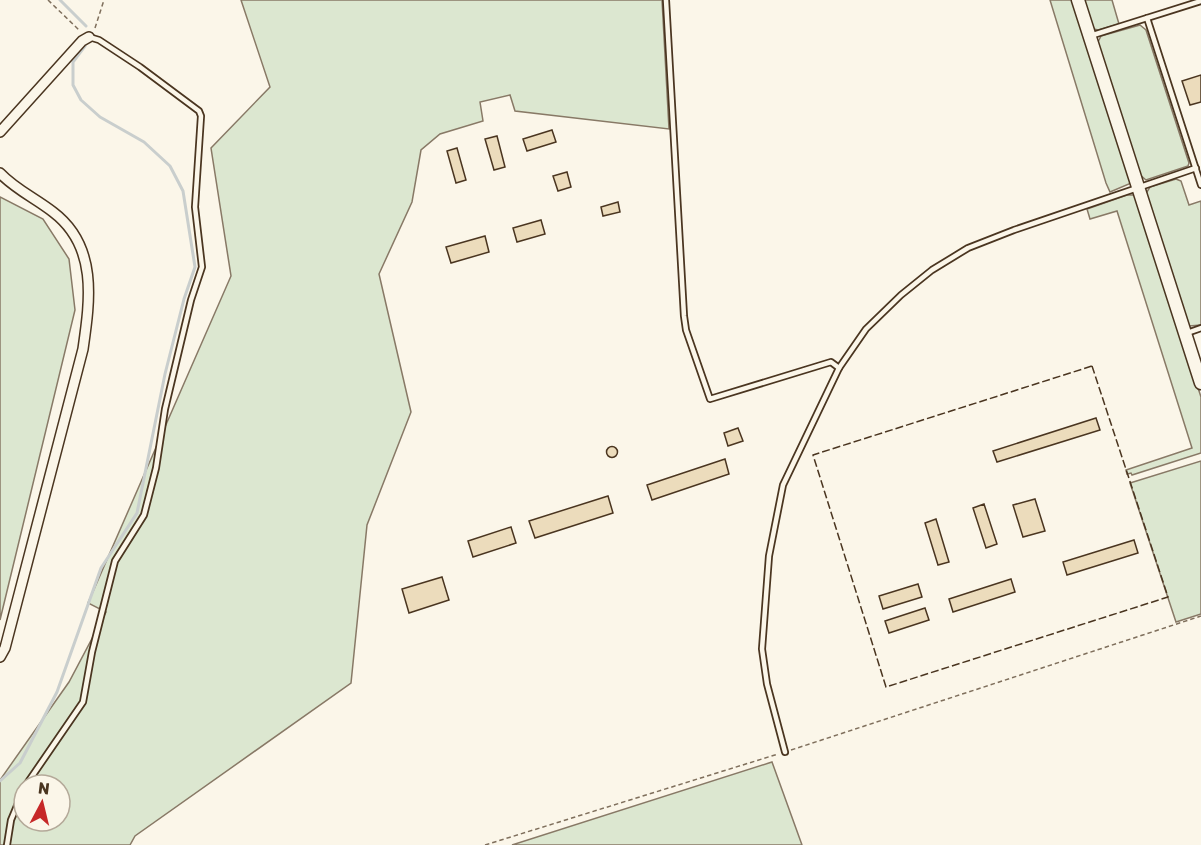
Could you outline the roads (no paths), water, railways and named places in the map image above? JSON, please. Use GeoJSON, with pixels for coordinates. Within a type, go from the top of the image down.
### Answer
{"type":"FeatureCollection","features":[{"type":"Feature","properties":{"kind":"street"},"geometry":{"type":"LineString","coordinates":[[1078,0],[1201,382]]}},
{"type":"Feature","properties":{"kind":"street"},"geometry":{"type":"LineString","coordinates":[[0,132],[82,41],[89,37]]}},
{"type":"Feature","properties":{"kind":"street"},"geometry":{"type":"LineString","coordinates":[[0,173],[69,227],[87,264],[90,299],[82,349],[5,648],[0,657]]}},
{"type":"Feature","properties":{"kind":"lane"},"geometry":{"type":"LineString","coordinates":[[666,0],[684,316],[710,399],[831,362],[838,368]]}},
{"type":"Feature","properties":{"kind":"lane"},"geometry":{"type":"LineString","coordinates":[[1090,36],[1201,1]]}},
{"type":"Feature","properties":{"kind":"lane"},"geometry":{"type":"LineString","coordinates":[[1148,18],[1201,185]]}},
{"type":"Feature","properties":{"kind":"lane"},"geometry":{"type":"LineString","coordinates":[[34,773],[86,694],[92,651],[115,561],[144,515],[156,468],[165,409],[191,300],[202,267],[195,207],[201,116],[199,111],[140,67],[99,40],[89,37]]}},
{"type":"Feature","properties":{"kind":"lane"},"geometry":{"type":"LineString","coordinates":[[785,752],[767,684],[762,649],[769,556],[783,485],[838,368],[866,329],[901,295],[932,270],[968,248],[1196,168]]}},
{"type":"Feature","properties":{"kind":"lane"},"geometry":{"type":"LineString","coordinates":[[1185,333],[1201,328]]}},
{"type":"Feature","properties":{"kind":"lane"},"geometry":{"type":"LineString","coordinates":[[7,845],[12,818]]}},
{"type":"Feature","properties":{"kind":"waterway"},"geometry":{"type":"LineString","coordinates":[[60,0],[86,26]]}},
{"type":"Feature","properties":{"kind":"waterway"},"geometry":{"type":"LineString","coordinates":[[0,781],[20,763],[57,692],[101,568],[137,513],[165,374],[184,299],[195,267],[183,191],[170,166],[144,142],[100,117],[81,100],[73,85],[73,62],[85,46]]}}]}
